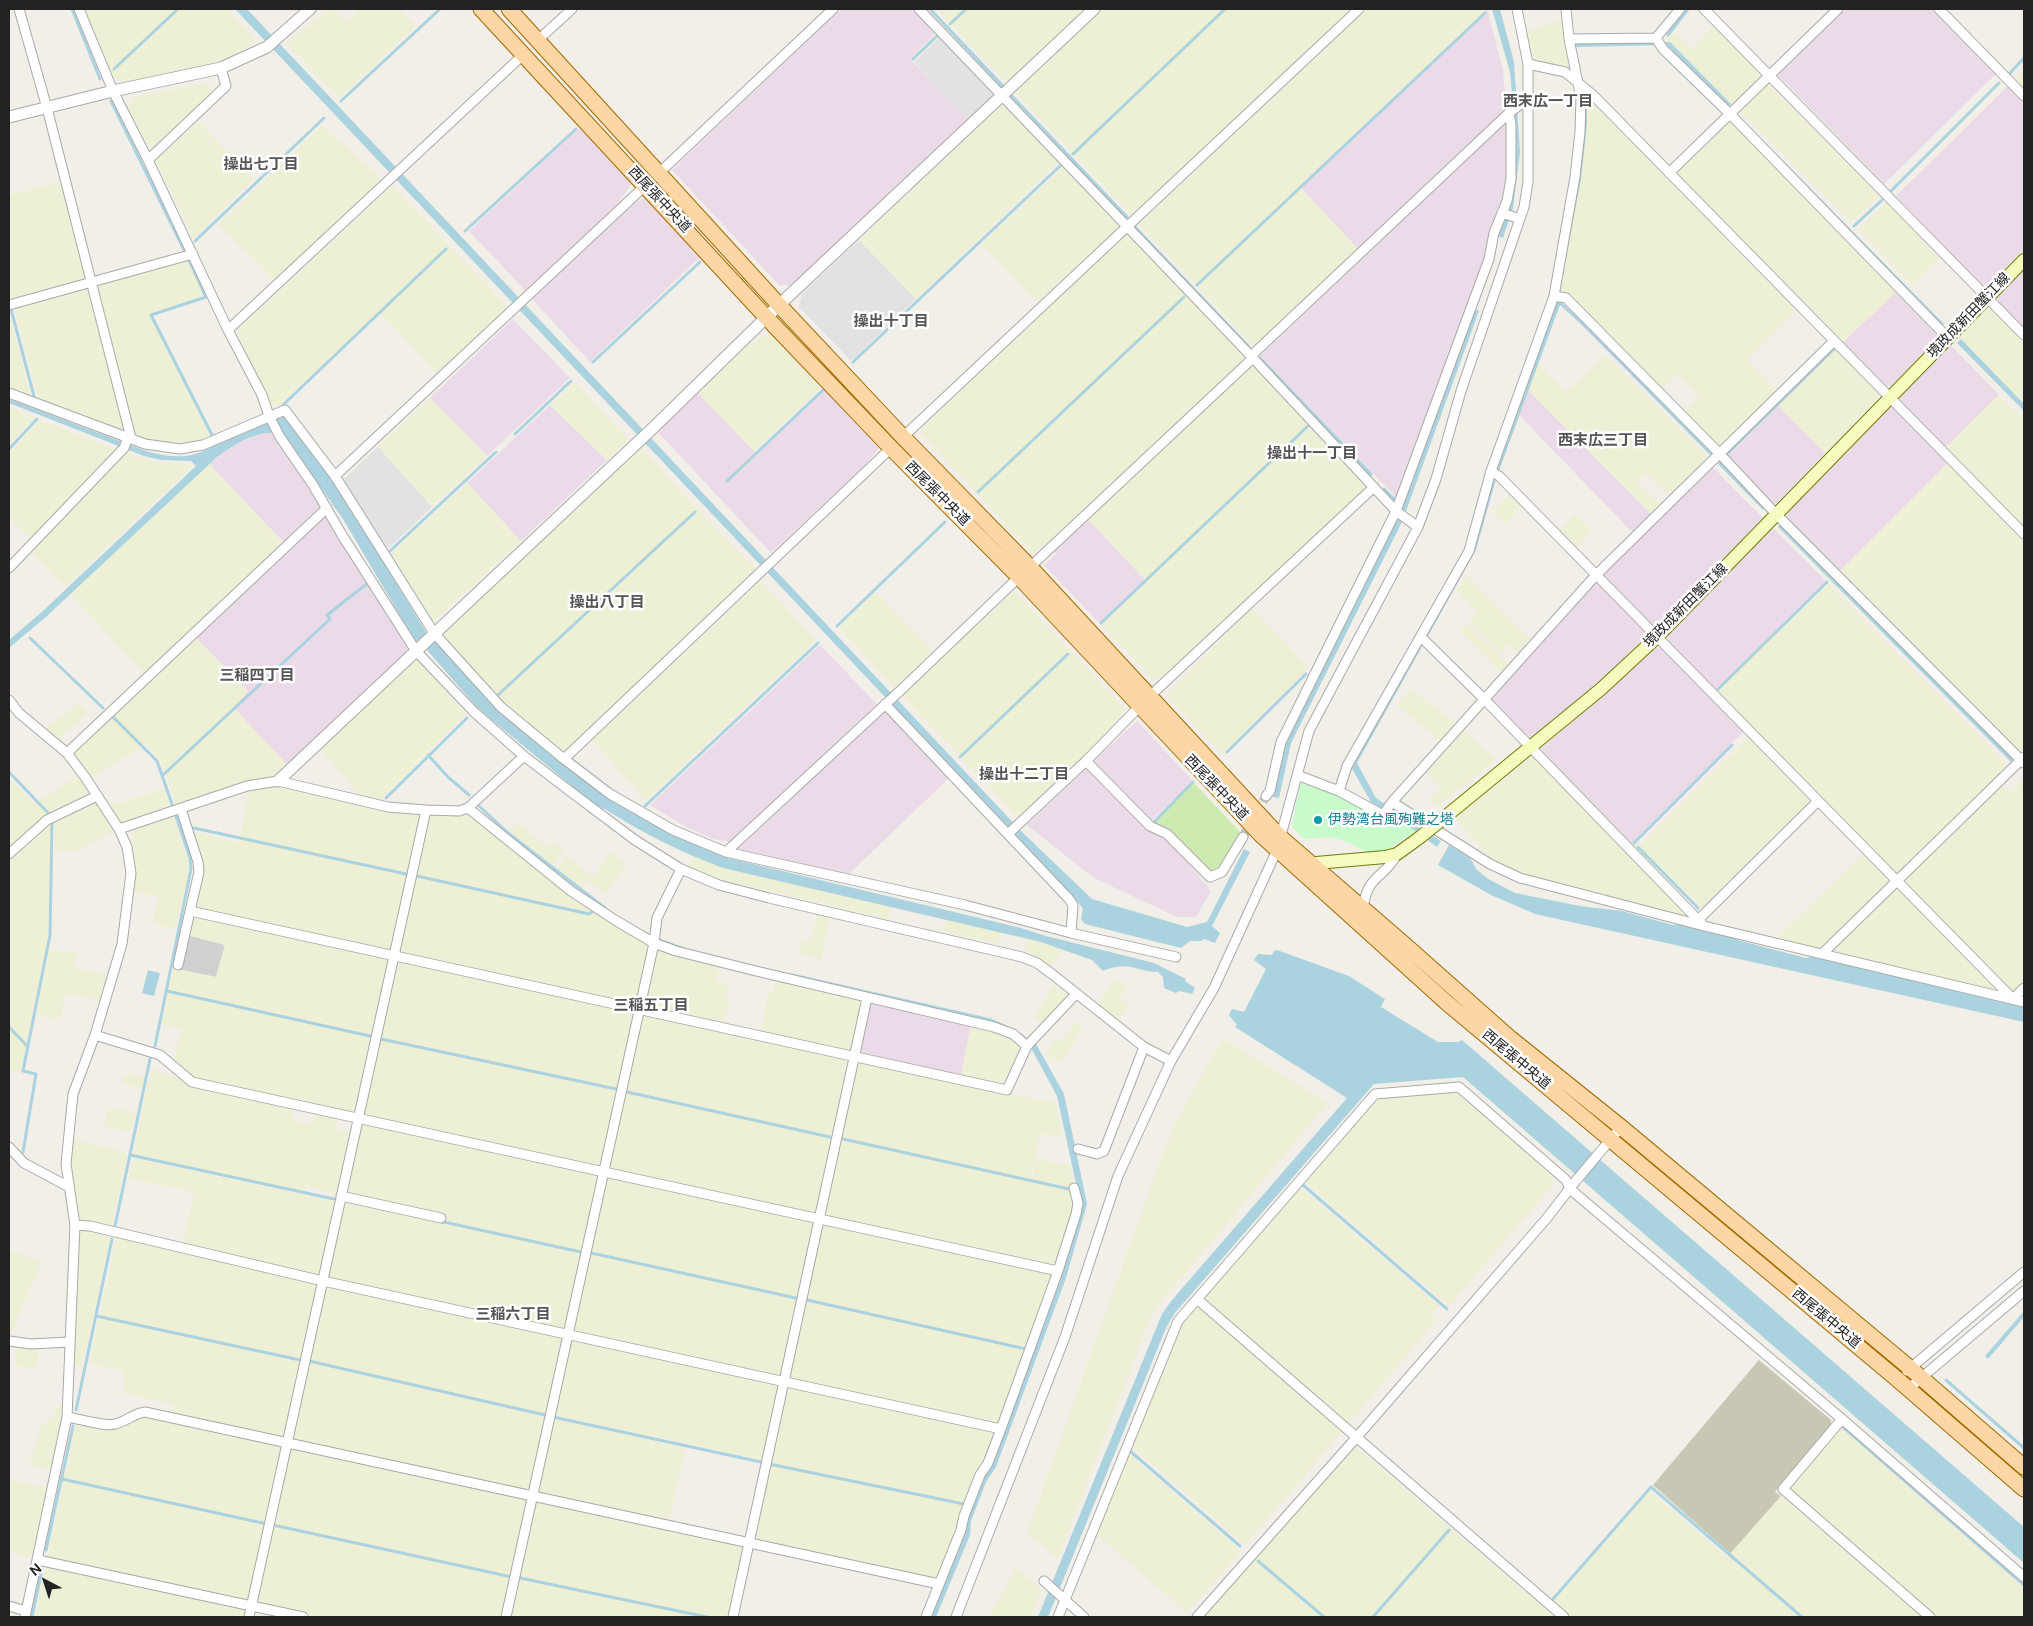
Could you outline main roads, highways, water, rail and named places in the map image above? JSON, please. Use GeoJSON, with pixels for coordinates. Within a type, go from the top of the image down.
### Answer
{"type":"FeatureCollection","features":[{"type":"Feature","properties":{"kind":"main road","name":"西尾張中央道"},"geometry":{"type":"LineString","coordinates":[[481,9],[646,185],[766,317],[892,448],[1024,572]]}},
{"type":"Feature","properties":{"kind":"main road","name":"西尾張中央道"},"geometry":{"type":"LineString","coordinates":[[509,9],[1145,702],[1261,835],[1278,844],[1363,909],[1510,1038],[1612,1137],[1916,1373],[2024,1467]]}},
{"type":"Feature","properties":{"kind":"main road","name":"境政成新田蟹江線"},"geometry":{"type":"LineString","coordinates":[[1302,864],[1385,857],[1397,854],[1531,748],[1601,689],[1657,637],[2024,260]]}},
{"type":"Feature","properties":{"kind":"main road","name":"西尾張中央道"},"geometry":{"type":"LineString","coordinates":[[1302,864],[1448,1003],[1612,1137],[2024,1489]]}},
{"type":"Feature","properties":{"kind":"water"},"geometry":{"type":"Polygon","coordinates":[[[235,9],[247,9],[1021,831],[1092,899],[1187,927],[1207,922],[1244,849],[1250,852],[1212,926],[1220,933],[1215,943],[1204,939],[1201,941],[1190,941],[1181,948],[1085,924],[1081,919],[1083,908],[1005,824],[235,9]]]}},
{"type":"Feature","properties":{"kind":"water"},"geometry":{"type":"Polygon","coordinates":[[[928,9],[932,9],[1004,85],[1002,88],[928,9]]]}},
{"type":"Feature","properties":{"kind":"water"},"geometry":{"type":"Polygon","coordinates":[[[1492,9],[1500,9],[1514,62],[1520,152],[1513,208],[1503,238],[1498,236],[1508,208],[1514,117],[1510,72],[1492,9]]]}},
{"type":"Feature","properties":{"kind":"water"},"geometry":{"type":"Polygon","coordinates":[[[1670,42],[1731,104],[1728,107],[1667,45],[1574,47],[1574,44],[1670,42]]]}},
{"type":"Feature","properties":{"kind":"water"},"geometry":{"type":"Polygon","coordinates":[[[1576,52],[1587,97],[1587,125],[1581,179],[1561,286],[1561,302],[1496,479],[1476,550],[1357,763],[1376,798],[1441,841],[1437,847],[1392,814],[1371,802],[1351,767],[1471,554],[1496,469],[1557,301],[1582,135],[1573,53],[1576,52]]]}},
{"type":"Feature","properties":{"kind":"water"},"geometry":{"type":"Polygon","coordinates":[[[1012,94],[1129,217],[1126,219],[1010,96],[1012,94]]]}},
{"type":"Feature","properties":{"kind":"water"},"geometry":{"type":"Polygon","coordinates":[[[1738,115],[1944,324],[1941,327],[1735,117],[1738,115]]]}},
{"type":"Feature","properties":{"kind":"water"},"geometry":{"type":"Polygon","coordinates":[[[1136,226],[1251,347],[1249,349],[1134,228],[1136,226]]]}},
{"type":"Feature","properties":{"kind":"water"},"geometry":{"type":"Polygon","coordinates":[[[1474,309],[1479,311],[1402,522],[1291,743],[1279,798],[1273,797],[1286,740],[1397,520],[1474,309]]]}},
{"type":"Feature","properties":{"kind":"water"},"geometry":{"type":"Polygon","coordinates":[[[1583,321],[1714,452],[1710,455],[1580,323],[1583,321]]]}},
{"type":"Feature","properties":{"kind":"water"},"geometry":{"type":"Polygon","coordinates":[[[1961,339],[2024,404],[2024,411],[1957,343],[1961,339]]]}},
{"type":"Feature","properties":{"kind":"water"},"geometry":{"type":"Polygon","coordinates":[[[1260,356],[1373,474],[1370,477],[1258,358],[1260,356]]]}},
{"type":"Feature","properties":{"kind":"water"},"geometry":{"type":"Polygon","coordinates":[[[9,399],[146,451],[173,456],[190,455],[206,450],[283,414],[342,494],[432,642],[436,642],[500,712],[606,797],[633,813],[697,845],[728,858],[1021,928],[1154,963],[1186,979],[1185,981],[1195,988],[1192,994],[1179,991],[1176,993],[1164,988],[1163,977],[1158,972],[1126,966],[1103,971],[1092,960],[1041,942],[723,868],[692,856],[662,841],[603,808],[601,810],[476,706],[426,649],[415,641],[343,519],[282,434],[265,433],[248,438],[217,457],[47,616],[9,648],[9,640],[44,610],[196,466],[191,461],[161,460],[144,456],[9,403],[9,399]]]}},
{"type":"Feature","properties":{"kind":"water"},"geometry":{"type":"Polygon","coordinates":[[[1721,460],[1766,506],[1763,510],[1718,464],[1721,460]]]}},
{"type":"Feature","properties":{"kind":"water"},"geometry":{"type":"Polygon","coordinates":[[[1781,523],[2014,759],[2011,762],[1778,527],[1781,523]]]}},
{"type":"Feature","properties":{"kind":"water"},"geometry":{"type":"Polygon","coordinates":[[[1449,845],[1470,858],[1477,870],[1488,879],[1515,893],[1580,906],[1622,911],[1673,925],[1685,924],[1806,958],[1812,956],[2024,1005],[2024,1022],[1535,914],[1491,895],[1438,865],[1449,845]]]}},
{"type":"Feature","properties":{"kind":"water"},"geometry":{"type":"Polygon","coordinates":[[[1277,950],[1349,976],[1385,999],[1381,1007],[1438,1042],[1458,1042],[1462,1040],[2024,1527],[2024,1563],[1463,1077],[1374,1084],[1174,1314],[1166,1328],[1048,1617],[1038,1617],[1162,1314],[1172,1300],[1347,1098],[1235,1027],[1237,1025],[1229,1015],[1232,1009],[1244,1012],[1266,969],[1254,960],[1258,954],[1272,955],[1277,950]]]}},
{"type":"Feature","properties":{"kind":"water"},"geometry":{"type":"Polygon","coordinates":[[[148,970],[160,973],[154,996],[142,993],[148,970]]]}},
{"type":"Feature","properties":{"kind":"water"},"geometry":{"type":"Polygon","coordinates":[[[1035,1042],[1064,1094],[1087,1204],[1066,1278],[996,1467],[986,1482],[971,1521],[970,1535],[936,1617],[930,1617],[1080,1202],[1057,1096],[1031,1048],[1035,1042]]]}},
{"type":"Feature","properties":{"kind":"water"},"geometry":{"type":"Polygon","coordinates":[[[2024,1311],[2024,1317],[1988,1359],[1985,1356],[2024,1311]]]}},
{"type":"Feature","properties":{"kind":"waterway"},"geometry":{"type":"LineString","coordinates":[[72,9],[100,79]]}},
{"type":"Feature","properties":{"kind":"waterway"},"geometry":{"type":"LineString","coordinates":[[114,69],[178,9]]}},
{"type":"Feature","properties":{"kind":"waterway"},"geometry":{"type":"LineString","coordinates":[[341,101],[440,9]]}},
{"type":"Feature","properties":{"kind":"waterway"},"geometry":{"type":"LineString","coordinates":[[950,24],[966,9]]}},
{"type":"Feature","properties":{"kind":"waterway"},"geometry":{"type":"LineString","coordinates":[[1073,154],[1225,9]]}},
{"type":"Feature","properties":{"kind":"waterway"},"geometry":{"type":"LineString","coordinates":[[1668,35],[1688,9]]}},
{"type":"Feature","properties":{"kind":"waterway"},"geometry":{"type":"LineString","coordinates":[[1197,285],[1485,13]]}},
{"type":"Feature","properties":{"kind":"waterway"},"geometry":{"type":"LineString","coordinates":[[913,59],[937,36]]}},
{"type":"Feature","properties":{"kind":"waterway"},"geometry":{"type":"LineString","coordinates":[[2010,73],[2024,58]]}},
{"type":"Feature","properties":{"kind":"waterway"},"geometry":{"type":"LineString","coordinates":[[1891,191],[1999,83]]}},
{"type":"Feature","properties":{"kind":"waterway"},"geometry":{"type":"LineString","coordinates":[[111,101],[185,252]]}},
{"type":"Feature","properties":{"kind":"waterway"},"geometry":{"type":"LineString","coordinates":[[195,241],[324,118]]}},
{"type":"Feature","properties":{"kind":"waterway"},"geometry":{"type":"LineString","coordinates":[[465,231],[576,129]]}},
{"type":"Feature","properties":{"kind":"waterway"},"geometry":{"type":"LineString","coordinates":[[853,362],[1060,166]]}},
{"type":"Feature","properties":{"kind":"waterway"},"geometry":{"type":"LineString","coordinates":[[1854,226],[1882,200]]}},
{"type":"Feature","properties":{"kind":"waterway"},"geometry":{"type":"LineString","coordinates":[[283,405],[446,249]]}},
{"type":"Feature","properties":{"kind":"waterway"},"geometry":{"type":"LineString","coordinates":[[189,260],[206,297],[151,315],[213,437]]}},
{"type":"Feature","properties":{"kind":"waterway"},"geometry":{"type":"LineString","coordinates":[[593,362],[700,262]]}},
{"type":"Feature","properties":{"kind":"waterway"},"geometry":{"type":"LineString","coordinates":[[978,492],[1184,297]]}},
{"type":"Feature","properties":{"kind":"waterway"},"geometry":{"type":"LineString","coordinates":[[1559,302],[1584,325]]}},
{"type":"Feature","properties":{"kind":"waterway"},"geometry":{"type":"LineString","coordinates":[[11,309],[35,400]]}},
{"type":"Feature","properties":{"kind":"waterway"},"geometry":{"type":"LineString","coordinates":[[1725,456],[1834,349]]}},
{"type":"Feature","properties":{"kind":"waterway"},"geometry":{"type":"LineString","coordinates":[[515,434],[571,381]]}},
{"type":"Feature","properties":{"kind":"waterway"},"geometry":{"type":"LineString","coordinates":[[727,481],[823,390]]}},
{"type":"Feature","properties":{"kind":"waterway"},"geometry":{"type":"LineString","coordinates":[[9,449],[37,419]]}},
{"type":"Feature","properties":{"kind":"waterway"},"geometry":{"type":"LineString","coordinates":[[1101,623],[1308,426]]}},
{"type":"Feature","properties":{"kind":"waterway"},"geometry":{"type":"LineString","coordinates":[[390,551],[496,452]]}},
{"type":"Feature","properties":{"kind":"waterway"},"geometry":{"type":"LineString","coordinates":[[1384,489],[1395,500]]}},
{"type":"Feature","properties":{"kind":"waterway"},"geometry":{"type":"LineString","coordinates":[[498,695],[695,512]]}},
{"type":"Feature","properties":{"kind":"waterway"},"geometry":{"type":"LineString","coordinates":[[837,626],[945,522]]}},
{"type":"Feature","properties":{"kind":"waterway"},"geometry":{"type":"LineString","coordinates":[[1716,691],[1827,582]]}},
{"type":"Feature","properties":{"kind":"waterway"},"geometry":{"type":"LineString","coordinates":[[163,775],[330,619],[327,615],[368,583]]}},
{"type":"Feature","properties":{"kind":"waterway"},"geometry":{"type":"LineString","coordinates":[[30,638],[103,708]]}},
{"type":"Feature","properties":{"kind":"waterway"},"geometry":{"type":"LineString","coordinates":[[645,806],[818,643]]}},
{"type":"Feature","properties":{"kind":"waterway"},"geometry":{"type":"LineString","coordinates":[[960,757],[1068,654]]}},
{"type":"Feature","properties":{"kind":"waterway"},"geometry":{"type":"LineString","coordinates":[[1227,752],[1306,674]]}},
{"type":"Feature","properties":{"kind":"waterway"},"geometry":{"type":"LineString","coordinates":[[113,717],[157,761],[173,807]]}},
{"type":"Feature","properties":{"kind":"waterway"},"geometry":{"type":"LineString","coordinates":[[386,798],[467,718]]}},
{"type":"Feature","properties":{"kind":"waterway"},"geometry":{"type":"LineString","coordinates":[[1634,843],[1732,745]]}},
{"type":"Feature","properties":{"kind":"waterway"},"geometry":{"type":"LineString","coordinates":[[428,755],[448,777],[469,795]]}},
{"type":"Feature","properties":{"kind":"waterway"},"geometry":{"type":"LineString","coordinates":[[9,772],[49,814]]}},
{"type":"Feature","properties":{"kind":"waterway"},"geometry":{"type":"LineString","coordinates":[[1153,823],[1193,782]]}},
{"type":"Feature","properties":{"kind":"waterway"},"geometry":{"type":"LineString","coordinates":[[477,804],[508,833],[605,908]]}},
{"type":"Feature","properties":{"kind":"waterway"},"geometry":{"type":"LineString","coordinates":[[155,1046],[191,869],[190,858],[176,816]]}},
{"type":"Feature","properties":{"kind":"waterway"},"geometry":{"type":"LineString","coordinates":[[23,1152],[36,1074],[23,1071],[50,935],[52,821]]}},
{"type":"Feature","properties":{"kind":"waterway"},"geometry":{"type":"LineString","coordinates":[[194,828],[406,874]]}},
{"type":"Feature","properties":{"kind":"waterway"},"geometry":{"type":"LineString","coordinates":[[1638,847],[1698,908]]}},
{"type":"Feature","properties":{"kind":"waterway"},"geometry":{"type":"LineString","coordinates":[[417,876],[589,914],[593,911]]}},
{"type":"Feature","properties":{"kind":"waterway"},"geometry":{"type":"LineString","coordinates":[[659,940],[684,949]]}},
{"type":"Feature","properties":{"kind":"waterway"},"geometry":{"type":"LineString","coordinates":[[792,975],[991,1020],[1013,1030]]}},
{"type":"Feature","properties":{"kind":"waterway"},"geometry":{"type":"LineString","coordinates":[[167,991],[370,1036]]}},
{"type":"Feature","properties":{"kind":"waterway"},"geometry":{"type":"LineString","coordinates":[[9,1027],[28,1047]]}},
{"type":"Feature","properties":{"kind":"waterway"},"geometry":{"type":"LineString","coordinates":[[1019,1034],[1027,1040]]}},
{"type":"Feature","properties":{"kind":"waterway"},"geometry":{"type":"LineString","coordinates":[[381,1039],[616,1089]]}},
{"type":"Feature","properties":{"kind":"waterway"},"geometry":{"type":"LineString","coordinates":[[115,1226],[150,1059]]}},
{"type":"Feature","properties":{"kind":"waterway"},"geometry":{"type":"LineString","coordinates":[[627,1092],[830,1137]]}},
{"type":"Feature","properties":{"kind":"waterway"},"geometry":{"type":"LineString","coordinates":[[843,1139],[1069,1189]]}},
{"type":"Feature","properties":{"kind":"waterway"},"geometry":{"type":"LineString","coordinates":[[130,1155],[334,1199]]}},
{"type":"Feature","properties":{"kind":"waterway"},"geometry":{"type":"LineString","coordinates":[[1303,1185],[1447,1309]]}},
{"type":"Feature","properties":{"kind":"waterway"},"geometry":{"type":"LineString","coordinates":[[439,1221],[581,1252]]}},
{"type":"Feature","properties":{"kind":"waterway"},"geometry":{"type":"LineString","coordinates":[[76,1410],[112,1239]]}},
{"type":"Feature","properties":{"kind":"waterway"},"geometry":{"type":"LineString","coordinates":[[591,1253],[796,1298]]}},
{"type":"Feature","properties":{"kind":"waterway"},"geometry":{"type":"LineString","coordinates":[[807,1300],[1026,1349]]}},
{"type":"Feature","properties":{"kind":"waterway"},"geometry":{"type":"LineString","coordinates":[[96,1316],[300,1360]]}},
{"type":"Feature","properties":{"kind":"waterway"},"geometry":{"type":"LineString","coordinates":[[309,1361],[545,1415]]}},
{"type":"Feature","properties":{"kind":"waterway"},"geometry":{"type":"LineString","coordinates":[[1946,1380],[2024,1448]]}},
{"type":"Feature","properties":{"kind":"waterway"},"geometry":{"type":"LineString","coordinates":[[553,1417],[761,1462]]}},
{"type":"Feature","properties":{"kind":"waterway"},"geometry":{"type":"LineString","coordinates":[[46,1550],[73,1426]]}},
{"type":"Feature","properties":{"kind":"waterway"},"geometry":{"type":"LineString","coordinates":[[1843,1427],[2024,1585]]}},
{"type":"Feature","properties":{"kind":"waterway"},"geometry":{"type":"LineString","coordinates":[[1130,1451],[1240,1546]]}},
{"type":"Feature","properties":{"kind":"waterway"},"geometry":{"type":"LineString","coordinates":[[769,1464],[964,1504]]}},
{"type":"Feature","properties":{"kind":"waterway"},"geometry":{"type":"LineString","coordinates":[[62,1479],[267,1524]]}},
{"type":"Feature","properties":{"kind":"waterway"},"geometry":{"type":"LineString","coordinates":[[1553,1599],[1651,1487],[1802,1617]]}},
{"type":"Feature","properties":{"kind":"waterway"},"geometry":{"type":"LineString","coordinates":[[273,1525],[512,1577]]}},
{"type":"Feature","properties":{"kind":"waterway"},"geometry":{"type":"LineString","coordinates":[[1373,1617],[1449,1530]]}},
{"type":"Feature","properties":{"kind":"waterway"},"geometry":{"type":"LineString","coordinates":[[1258,1561],[1324,1617]]}},
{"type":"Feature","properties":{"kind":"waterway"},"geometry":{"type":"LineString","coordinates":[[32,1617],[42,1569]]}},
{"type":"Feature","properties":{"kind":"waterway"},"geometry":{"type":"LineString","coordinates":[[520,1578],[707,1617]]}},
{"type":"Feature","properties":{"kind":"tunnel"},"geometry":{"type":"LineString","coordinates":[[1243,837],[1266,796]]}},
{"type":"Feature","properties":{"kind":"place","name":"伊勢湾台風殉難之塔"},"geometry":{"type":"Point","coordinates":[1318,820]}},
{"type":"Feature","properties":{"kind":"district","name":"西末広一丁目"},"geometry":{"type":"Point","coordinates":[1548,102]}},
{"type":"Feature","properties":{"kind":"district","name":"操出七丁目"},"geometry":{"type":"Point","coordinates":[261,165]}},
{"type":"Feature","properties":{"kind":"district","name":"操出十丁目"},"geometry":{"type":"Point","coordinates":[891,322]}},
{"type":"Feature","properties":{"kind":"district","name":"西末広三丁目"},"geometry":{"type":"Point","coordinates":[1603,441]}},
{"type":"Feature","properties":{"kind":"district","name":"操出十一丁目"},"geometry":{"type":"Point","coordinates":[1312,454]}},
{"type":"Feature","properties":{"kind":"district","name":"操出八丁目"},"geometry":{"type":"Point","coordinates":[607,603]}},
{"type":"Feature","properties":{"kind":"district","name":"三稲四丁目"},"geometry":{"type":"Point","coordinates":[257,676]}},
{"type":"Feature","properties":{"kind":"district","name":"操出十二丁目"},"geometry":{"type":"Point","coordinates":[1024,775]}},
{"type":"Feature","properties":{"kind":"district","name":"三稲五丁目"},"geometry":{"type":"Point","coordinates":[651,1006]}},
{"type":"Feature","properties":{"kind":"district","name":"三稲六丁目"},"geometry":{"type":"Point","coordinates":[513,1315]}}]}
